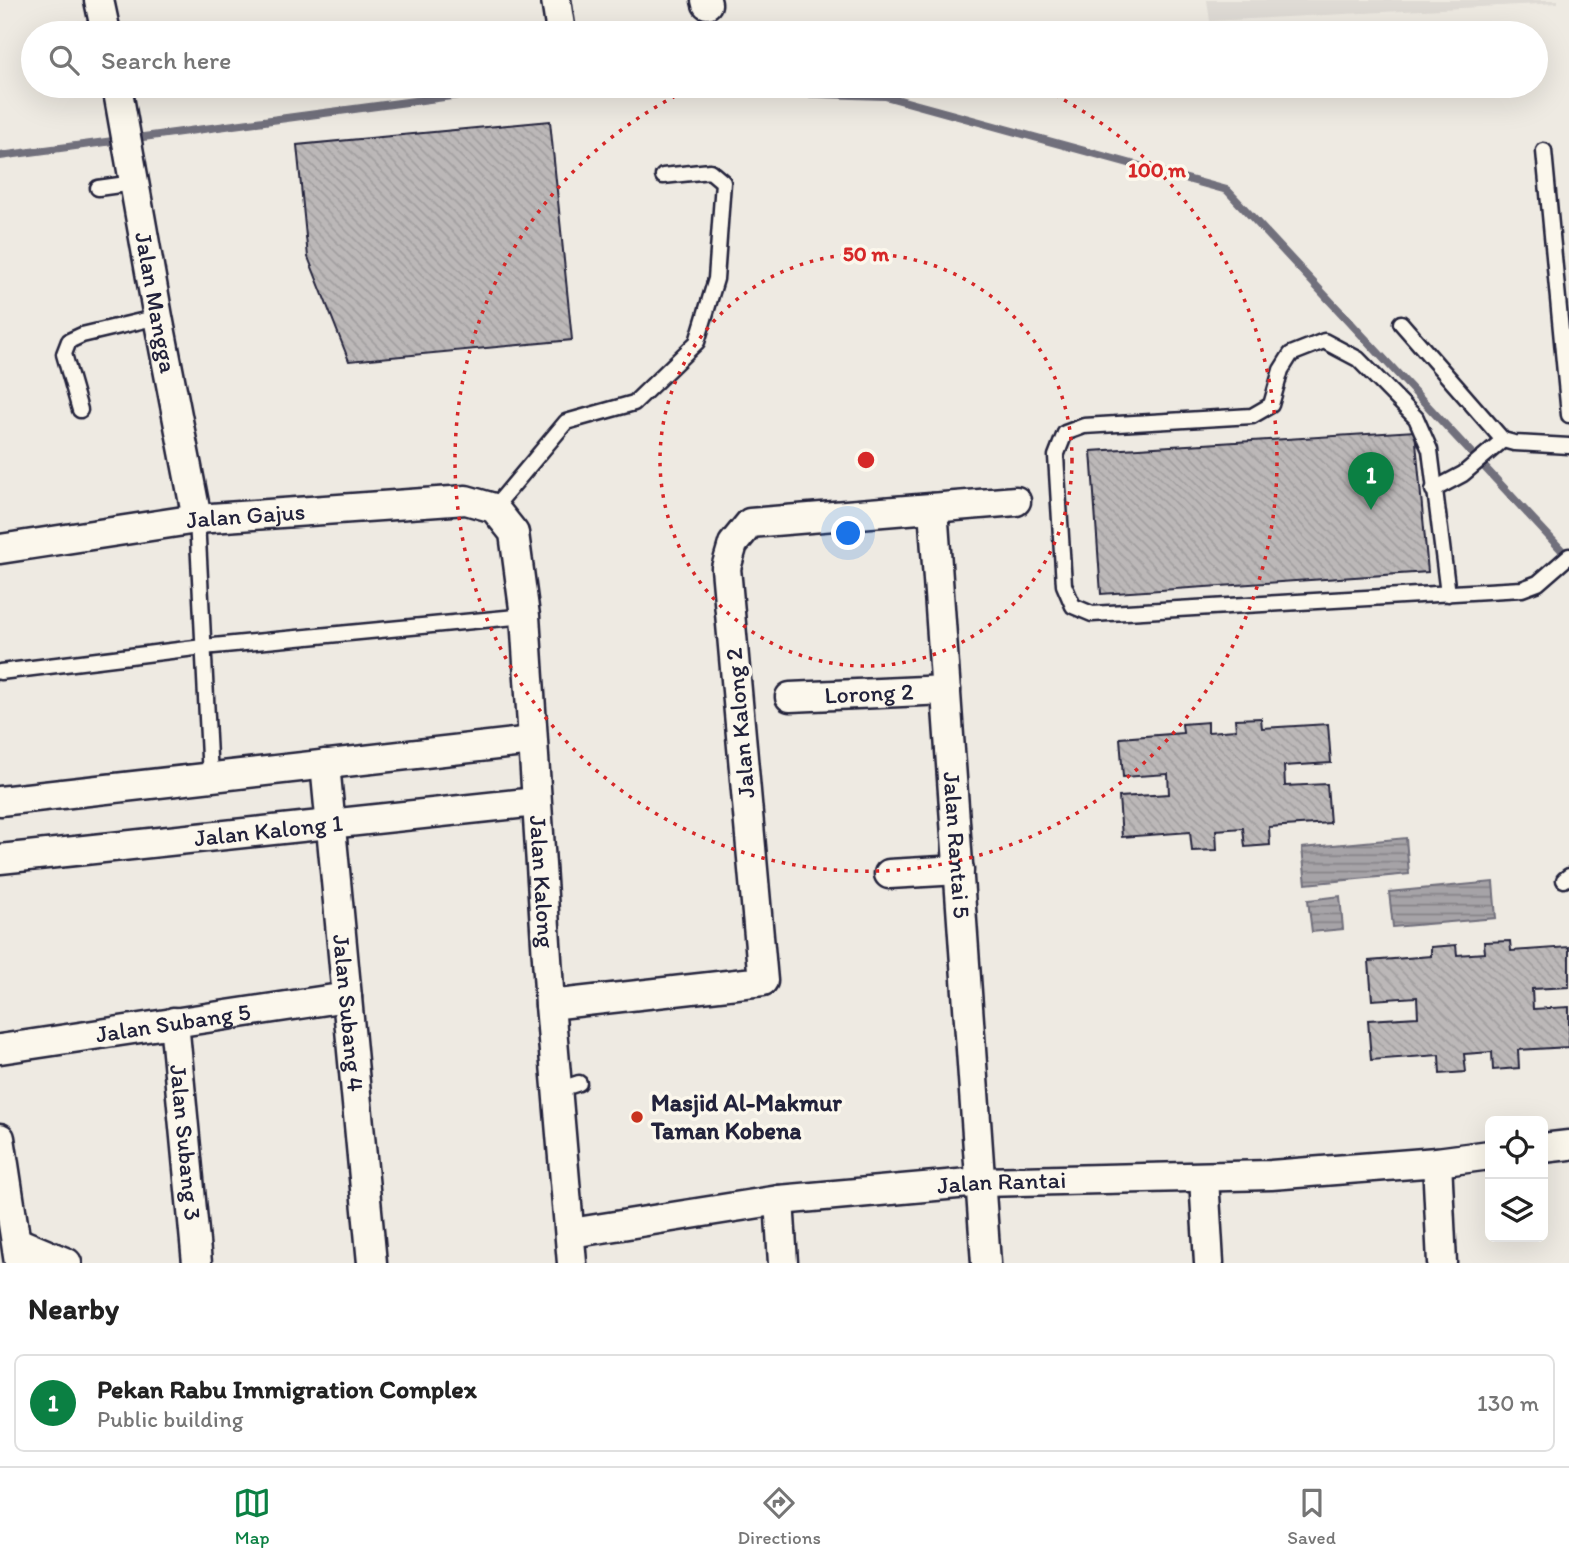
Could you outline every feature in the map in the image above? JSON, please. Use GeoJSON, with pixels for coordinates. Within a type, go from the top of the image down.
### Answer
{"type":"FeatureCollection","features":[{"type":"Feature","properties":{"kind":"street"},"geometry":{"type":"LineString","coordinates":[[99,0],[103,21]]}},
{"type":"Feature","properties":{"kind":"street"},"geometry":{"type":"LineString","coordinates":[[556,0],[559,21]]}},
{"type":"Feature","properties":{"kind":"street","name":"Jalan Mangga"},"geometry":{"type":"LineString","coordinates":[[119,98],[197,519]]}},
{"type":"Feature","properties":{"kind":"street","name":"Jalan Gajus"},"geometry":{"type":"LineString","coordinates":[[0,549],[197,519],[466,500],[494,508]]}},
{"type":"Feature","properties":{"kind":"street","name":"Jalan Kalong 2"},"geometry":{"type":"LineString","coordinates":[[550,1005],[763,981],[726,568],[733,544],[750,523],[1016,501]]}},
{"type":"Feature","properties":{"kind":"street","name":"Jalan Kalong"},"geometry":{"type":"LineString","coordinates":[[494,508],[514,533],[525,616],[550,1005],[569,1087],[572,1263]]}},
{"type":"Feature","properties":{"kind":"street","name":"Jalan Rantai 5"},"geometry":{"type":"LineString","coordinates":[[933,508],[986,1263]]}},
{"type":"Feature","properties":{"kind":"street","name":"Lorong 2"},"geometry":{"type":"LineString","coordinates":[[790,697],[946,690]]}},
{"type":"Feature","properties":{"kind":"street"},"geometry":{"type":"LineString","coordinates":[[0,800],[532,741]]}},
{"type":"Feature","properties":{"kind":"street","name":"Jalan Subang 4"},"geometry":{"type":"LineString","coordinates":[[325,764],[372,1263]]}},
{"type":"Feature","properties":{"kind":"street","name":"Jalan Kalong 1"},"geometry":{"type":"LineString","coordinates":[[0,859],[536,802]]}},
{"type":"Feature","properties":{"kind":"street"},"geometry":{"type":"LineString","coordinates":[[889,874],[959,870]]}},
{"type":"Feature","properties":{"kind":"street","name":"Jalan Subang 5"},"geometry":{"type":"LineString","coordinates":[[0,1049],[347,997]]}},
{"type":"Feature","properties":{"kind":"street","name":"Jalan Subang 3"},"geometry":{"type":"LineString","coordinates":[[174,1023],[197,1263]]}},
{"type":"Feature","properties":{"kind":"street"},"geometry":{"type":"LineString","coordinates":[[0,1138],[18,1253],[67,1263]]}},
{"type":"Feature","properties":{"kind":"street"},"geometry":{"type":"LineString","coordinates":[[1548,1147],[1569,1145]]}},
{"type":"Feature","properties":{"kind":"street","name":"Jalan Rantai"},"geometry":{"type":"LineString","coordinates":[[571,1233],[779,1200],[980,1182],[1204,1178],[1437,1162],[1485,1156]]}},
{"type":"Feature","properties":{"kind":"street"},"geometry":{"type":"LineString","coordinates":[[1437,1162],[1442,1263]]}},
{"type":"Feature","properties":{"kind":"street"},"geometry":{"type":"LineString","coordinates":[[1204,1178],[1209,1263]]}},
{"type":"Feature","properties":{"kind":"street"},"geometry":{"type":"LineString","coordinates":[[779,1200],[783,1263]]}},
{"type":"Feature","properties":{"kind":"lane"},"geometry":{"type":"LineString","coordinates":[[1544,150],[1569,415]]}},
{"type":"Feature","properties":{"kind":"lane"},"geometry":{"type":"LineString","coordinates":[[494,508],[566,422],[634,402],[697,342],[716,279],[723,182],[710,171],[663,176]]}},
{"type":"Feature","properties":{"kind":"lane"},"geometry":{"type":"LineString","coordinates":[[98,188],[133,175]]}},
{"type":"Feature","properties":{"kind":"lane"},"geometry":{"type":"LineString","coordinates":[[80,410],[64,354],[69,341],[82,335],[158,317]]}},
{"type":"Feature","properties":{"kind":"lane"},"geometry":{"type":"LineString","coordinates":[[1401,323],[1503,440],[1569,446]]}},
{"type":"Feature","properties":{"kind":"lane"},"geometry":{"type":"LineString","coordinates":[[1448,594],[1430,450],[1416,418],[1358,359],[1324,341],[1291,354],[1281,370],[1271,405],[1252,416],[1084,426],[1065,433],[1056,456],[1064,585],[1073,606],[1092,614],[1522,590],[1538,583],[1569,556]]}},
{"type":"Feature","properties":{"kind":"lane"},"geometry":{"type":"LineString","coordinates":[[1433,490],[1463,474],[1503,440]]}},
{"type":"Feature","properties":{"kind":"lane"},"geometry":{"type":"LineString","coordinates":[[197,519],[210,777]]}},
{"type":"Feature","properties":{"kind":"lane"},"geometry":{"type":"LineString","coordinates":[[0,672],[203,647],[525,616]]}},
{"type":"Feature","properties":{"kind":"shaded area"},"geometry":{"type":"Polygon","coordinates":[[[1207,0],[1558,0],[1558,3],[1210,21],[1207,0]]]}},
{"type":"Feature","properties":{"kind":"shaded area"},"geometry":{"type":"Polygon","coordinates":[[[1406,838],[1409,874],[1306,884],[1302,848],[1406,838]]]}},
{"type":"Feature","properties":{"kind":"shaded area"},"geometry":{"type":"Polygon","coordinates":[[[1493,882],[1496,918],[1393,927],[1389,892],[1493,882]]]}},
{"type":"Feature","properties":{"kind":"shaded area"},"geometry":{"type":"Polygon","coordinates":[[[1340,896],[1343,929],[1312,932],[1308,900],[1340,896]]]}},
{"type":"Feature","properties":{"kind":"building"},"geometry":{"type":"Polygon","coordinates":[[[550,121],[572,340],[349,361],[308,257],[297,145],[550,121]]]}},
{"type":"Feature","properties":{"kind":"building"},"geometry":{"type":"Polygon","coordinates":[[[1415,431],[1428,572],[1101,594],[1091,451],[1415,431]]]}},
{"type":"Feature","properties":{"kind":"building"},"geometry":{"type":"Polygon","coordinates":[[[1261,718],[1262,728],[1328,724],[1331,763],[1284,766],[1285,786],[1327,784],[1330,823],[1269,827],[1270,845],[1245,847],[1243,828],[1216,830],[1217,850],[1192,851],[1190,832],[1122,837],[1119,797],[1169,794],[1168,774],[1123,777],[1120,738],[1183,733],[1182,724],[1208,722],[1208,732],[1236,730],[1235,719],[1261,718]]]}},
{"type":"Feature","properties":{"kind":"building"},"geometry":{"type":"Polygon","coordinates":[[[1510,941],[1511,951],[1569,947],[1569,987],[1532,989],[1533,1009],[1569,1007],[1569,1047],[1518,1050],[1519,1068],[1493,1070],[1492,1052],[1464,1054],[1466,1072],[1440,1074],[1439,1055],[1371,1060],[1368,1020],[1418,1017],[1417,997],[1372,1000],[1369,961],[1431,956],[1431,947],[1456,945],[1457,955],[1485,953],[1484,942],[1510,941]]]}},
{"type":"Feature","properties":{"kind":"waterway"},"geometry":{"type":"LineString","coordinates":[[0,156],[437,98]]}},
{"type":"Feature","properties":{"kind":"waterway"},"geometry":{"type":"LineString","coordinates":[[892,98],[1227,190],[1569,558]]}},
{"type":"Feature","properties":{"kind":"place","name":"Pekan Rabu Immigration Complex"},"geometry":{"type":"Point","coordinates":[1371,510]}},
{"type":"Feature","properties":{"kind":"place","name":"Masjid Al-Makmur Taman Kobena"},"geometry":{"type":"Point","coordinates":[637,1117]}}]}
